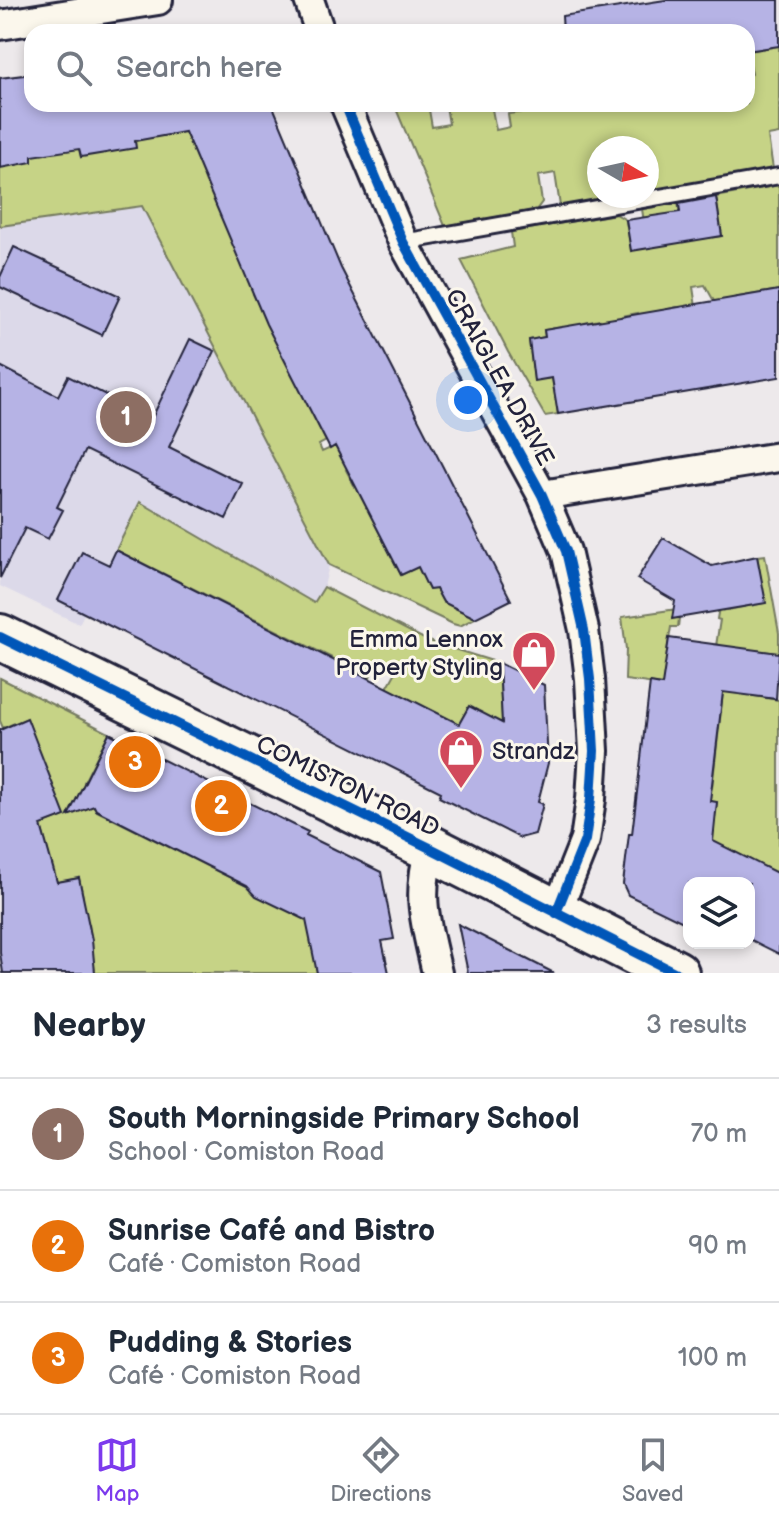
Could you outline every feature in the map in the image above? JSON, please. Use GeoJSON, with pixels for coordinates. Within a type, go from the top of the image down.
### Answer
{"type":"FeatureCollection","features":[{"type":"Feature","properties":{"kind":"main road","name":"COMISTON ROAD"},"geometry":{"type":"LineString","coordinates":[[0,637],[430,848],[676,973]]}},
{"type":"Feature","properties":{"kind":"street"},"geometry":{"type":"LineString","coordinates":[[0,25],[158,0]]}},
{"type":"Feature","properties":{"kind":"street"},"geometry":{"type":"LineString","coordinates":[[309,0],[317,24]]}},
{"type":"Feature","properties":{"kind":"street","name":"CRAIGLEA DRIVE"},"geometry":{"type":"LineString","coordinates":[[348,112],[403,242],[542,495],[566,551],[576,589],[588,658],[593,717],[593,775],[588,824],[574,871],[556,913]]}},
{"type":"Feature","properties":{"kind":"street"},"geometry":{"type":"LineString","coordinates":[[542,495],[779,457]]}},
{"type":"Feature","properties":{"kind":"street"},"geometry":{"type":"LineString","coordinates":[[430,848],[423,875],[422,902],[437,973]]}},
{"type":"Feature","properties":{"kind":"lane"},"geometry":{"type":"LineString","coordinates":[[403,242],[779,176]]}},
{"type":"Feature","properties":{"kind":"shaded area"},"geometry":{"type":"Polygon","coordinates":[[[142,206],[329,565],[324,587],[315,603],[141,503],[79,624],[0,586],[0,226],[142,206]]]}},
{"type":"Feature","properties":{"kind":"green space"},"geometry":{"type":"Polygon","coordinates":[[[779,46],[779,134],[768,136],[773,169],[659,189],[659,136],[587,136],[587,201],[560,206],[555,173],[538,176],[542,202],[536,210],[445,226],[397,112],[429,112],[432,127],[449,124],[447,112],[493,112],[496,130],[510,127],[508,114],[525,112],[755,112],[755,50],[779,46]]]}},
{"type":"Feature","properties":{"kind":"green space"},"geometry":{"type":"Polygon","coordinates":[[[182,115],[206,183],[219,178],[226,224],[236,251],[266,287],[253,294],[326,441],[319,445],[322,452],[335,446],[363,461],[346,470],[355,487],[373,479],[358,491],[401,575],[418,567],[429,590],[436,589],[443,602],[475,618],[460,626],[453,624],[329,565],[142,206],[0,226],[0,154],[76,130],[81,157],[131,121],[182,115]]]}},
{"type":"Feature","properties":{"kind":"green space"},"geometry":{"type":"Polygon","coordinates":[[[779,185],[779,290],[732,298],[736,321],[716,317],[714,301],[705,285],[693,287],[699,327],[677,307],[659,311],[642,330],[638,313],[622,316],[625,339],[604,336],[600,320],[584,323],[587,346],[565,343],[562,327],[544,330],[545,337],[529,340],[534,380],[552,378],[558,414],[545,416],[461,260],[513,247],[511,232],[616,214],[626,220],[631,250],[648,248],[642,209],[678,203],[685,241],[722,236],[716,197],[779,185]]]}},
{"type":"Feature","properties":{"kind":"green space"},"geometry":{"type":"Polygon","coordinates":[[[140,502],[314,603],[324,587],[428,641],[499,663],[503,737],[480,712],[469,706],[459,724],[387,688],[397,670],[376,660],[370,677],[116,550],[140,502]]]}},
{"type":"Feature","properties":{"kind":"green space"},"geometry":{"type":"Polygon","coordinates":[[[765,555],[779,633],[779,653],[753,650],[747,695],[779,700],[779,874],[733,851],[723,870],[697,865],[716,812],[717,802],[704,800],[712,788],[723,693],[625,680],[626,649],[622,617],[677,609],[675,617],[679,618],[678,627],[671,627],[667,651],[714,659],[719,607],[727,610],[765,603],[757,556],[765,555]]]}},
{"type":"Feature","properties":{"kind":"green space"},"geometry":{"type":"Polygon","coordinates":[[[0,678],[109,733],[84,782],[97,811],[247,886],[313,923],[317,973],[95,973],[89,924],[60,929],[83,897],[79,878],[51,884],[49,855],[41,825],[62,817],[27,718],[3,728],[0,721],[0,678]]]}},
{"type":"Feature","properties":{"kind":"building"},"geometry":{"type":"Polygon","coordinates":[[[665,0],[779,0],[779,46],[755,50],[755,24],[562,24],[562,16],[665,0]]]}},
{"type":"Feature","properties":{"kind":"building"},"geometry":{"type":"Polygon","coordinates":[[[24,75],[24,112],[275,112],[341,268],[511,600],[475,618],[443,602],[436,589],[429,590],[418,567],[401,575],[335,446],[330,449],[266,324],[185,132],[135,141],[136,148],[81,157],[79,149],[32,156],[32,162],[0,168],[0,78],[24,75]]]}},
{"type":"Feature","properties":{"kind":"building"},"geometry":{"type":"Polygon","coordinates":[[[716,197],[722,236],[631,251],[626,220],[680,212],[679,204],[716,197]]]}},
{"type":"Feature","properties":{"kind":"building"},"geometry":{"type":"Polygon","coordinates":[[[14,247],[120,296],[102,335],[0,287],[0,277],[14,247]]]}},
{"type":"Feature","properties":{"kind":"building"},"geometry":{"type":"Polygon","coordinates":[[[779,290],[779,377],[558,414],[552,378],[534,381],[529,340],[545,337],[544,330],[779,290]]]}},
{"type":"Feature","properties":{"kind":"building"},"geometry":{"type":"Polygon","coordinates":[[[190,339],[215,351],[169,447],[243,484],[226,519],[85,450],[57,507],[63,510],[48,539],[25,528],[0,578],[0,366],[58,396],[68,376],[152,418],[190,339]]]}},
{"type":"Feature","properties":{"kind":"building"},"geometry":{"type":"Polygon","coordinates":[[[663,538],[712,566],[757,556],[766,603],[672,619],[675,601],[637,579],[663,538]]]}},
{"type":"Feature","properties":{"kind":"building"},"geometry":{"type":"Polygon","coordinates":[[[116,550],[459,724],[469,706],[502,723],[499,663],[544,685],[548,763],[538,802],[543,804],[535,834],[520,838],[439,797],[441,792],[58,600],[82,552],[109,565],[116,550]]]}},
{"type":"Feature","properties":{"kind":"building"},"geometry":{"type":"Polygon","coordinates":[[[669,638],[779,653],[776,699],[723,692],[710,801],[717,802],[713,841],[779,874],[779,954],[755,942],[755,877],[683,877],[683,922],[628,895],[623,884],[650,683],[662,685],[669,638]]]}},
{"type":"Feature","properties":{"kind":"building"},"geometry":{"type":"Polygon","coordinates":[[[27,718],[65,816],[41,825],[57,882],[79,878],[92,940],[95,973],[3,973],[0,953],[0,730],[27,718]]]}},
{"type":"Feature","properties":{"kind":"building"},"geometry":{"type":"Polygon","coordinates":[[[109,733],[381,872],[394,939],[382,941],[389,973],[317,973],[306,920],[256,896],[247,886],[96,810],[94,806],[68,816],[109,733]]]}},
{"type":"Feature","properties":{"kind":"building"},"geometry":{"type":"Polygon","coordinates":[[[458,924],[505,948],[554,973],[468,973],[458,924]]]}},
{"type":"Feature","properties":{"kind":"cycle path"},"geometry":{"type":"LineString","coordinates":[[348,112],[403,242],[542,495],[566,551],[584,630],[594,751],[585,840],[556,913]]}},
{"type":"Feature","properties":{"kind":"cycle path"},"geometry":{"type":"LineString","coordinates":[[0,637],[430,848],[676,973]]}},
{"type":"Feature","properties":{"kind":"place","name":"South Morningside Primary School"},"geometry":{"type":"Point","coordinates":[126,417]}},
{"type":"Feature","properties":{"kind":"place","name":"Emma Lennox Property Styling"},"geometry":{"type":"Point","coordinates":[534,692]}},
{"type":"Feature","properties":{"kind":"place","name":"Pudding & Stories"},"geometry":{"type":"Point","coordinates":[135,762]}},
{"type":"Feature","properties":{"kind":"place","name":"Strandz"},"geometry":{"type":"Point","coordinates":[461,790]}},
{"type":"Feature","properties":{"kind":"place","name":"Sunrise Café and Bistro"},"geometry":{"type":"Point","coordinates":[221,806]}}]}
